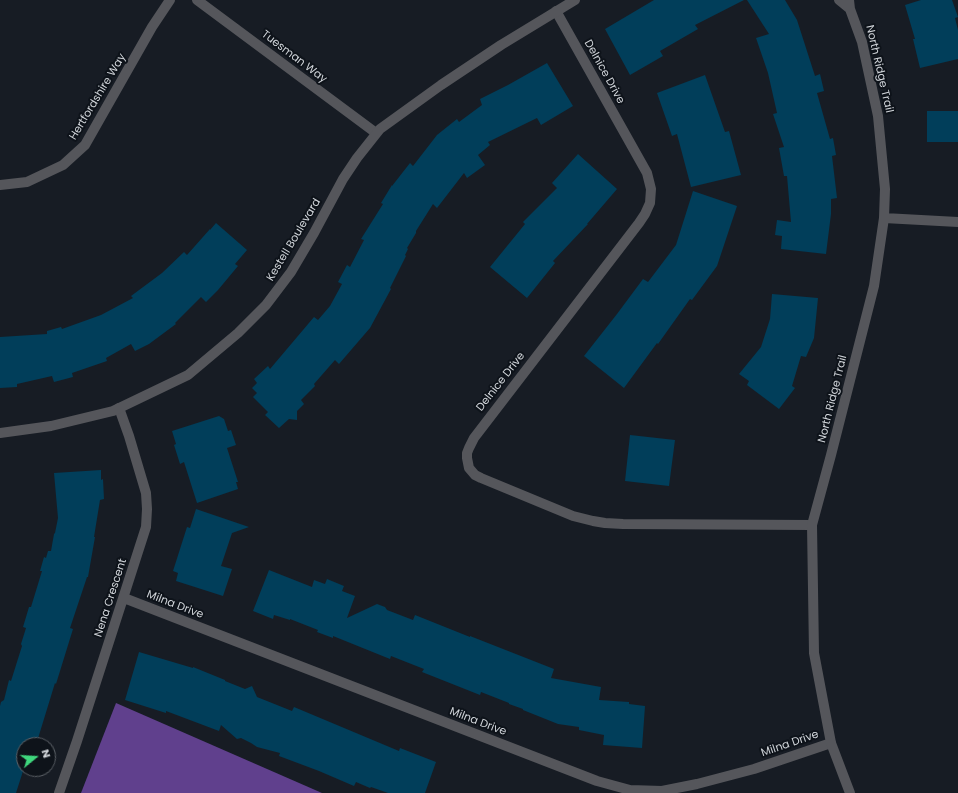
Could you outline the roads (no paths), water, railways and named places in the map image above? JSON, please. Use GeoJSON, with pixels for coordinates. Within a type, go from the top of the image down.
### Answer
{"type":"FeatureCollection","features":[{"type":"Feature","properties":{"kind":"street","name":"Hertfordshire Way"},"geometry":{"type":"LineString","coordinates":[[0,185],[27,182],[63,165],[85,145],[152,27],[170,0]]}},
{"type":"Feature","properties":{"kind":"street","name":"Tuesman Way"},"geometry":{"type":"LineString","coordinates":[[197,0],[376,133]]}},
{"type":"Feature","properties":{"kind":"street","name":"Kestell Boulevard"},"geometry":{"type":"LineString","coordinates":[[0,433],[52,426],[113,411],[188,376],[238,334],[266,305],[291,272],[314,234],[343,179],[353,163],[376,133],[441,85],[501,45],[575,0]]}},
{"type":"Feature","properties":{"kind":"street","name":"North Ridge Trail"},"geometry":{"type":"LineString","coordinates":[[839,0],[850,5],[862,42],[878,116],[884,189],[884,218],[874,286],[812,525],[814,653],[831,743],[850,793]]}},
{"type":"Feature","properties":{"kind":"street","name":"Delnice Drive"},"geometry":{"type":"LineString","coordinates":[[556,11],[647,173],[651,189],[650,203],[639,223],[474,438],[468,448],[467,453],[469,468],[481,478],[573,516],[599,522],[623,524],[812,525]]}},
{"type":"Feature","properties":{"kind":"street"},"geometry":{"type":"LineString","coordinates":[[884,218],[958,222]]}},
{"type":"Feature","properties":{"kind":"street","name":"Nena Crescent"},"geometry":{"type":"LineString","coordinates":[[59,793],[146,527],[146,493],[119,408]]}},
{"type":"Feature","properties":{"kind":"street","name":"Milna Drive"},"geometry":{"type":"LineString","coordinates":[[124,598],[597,782],[630,790],[662,791],[697,784],[754,769],[831,743]]}}]}
